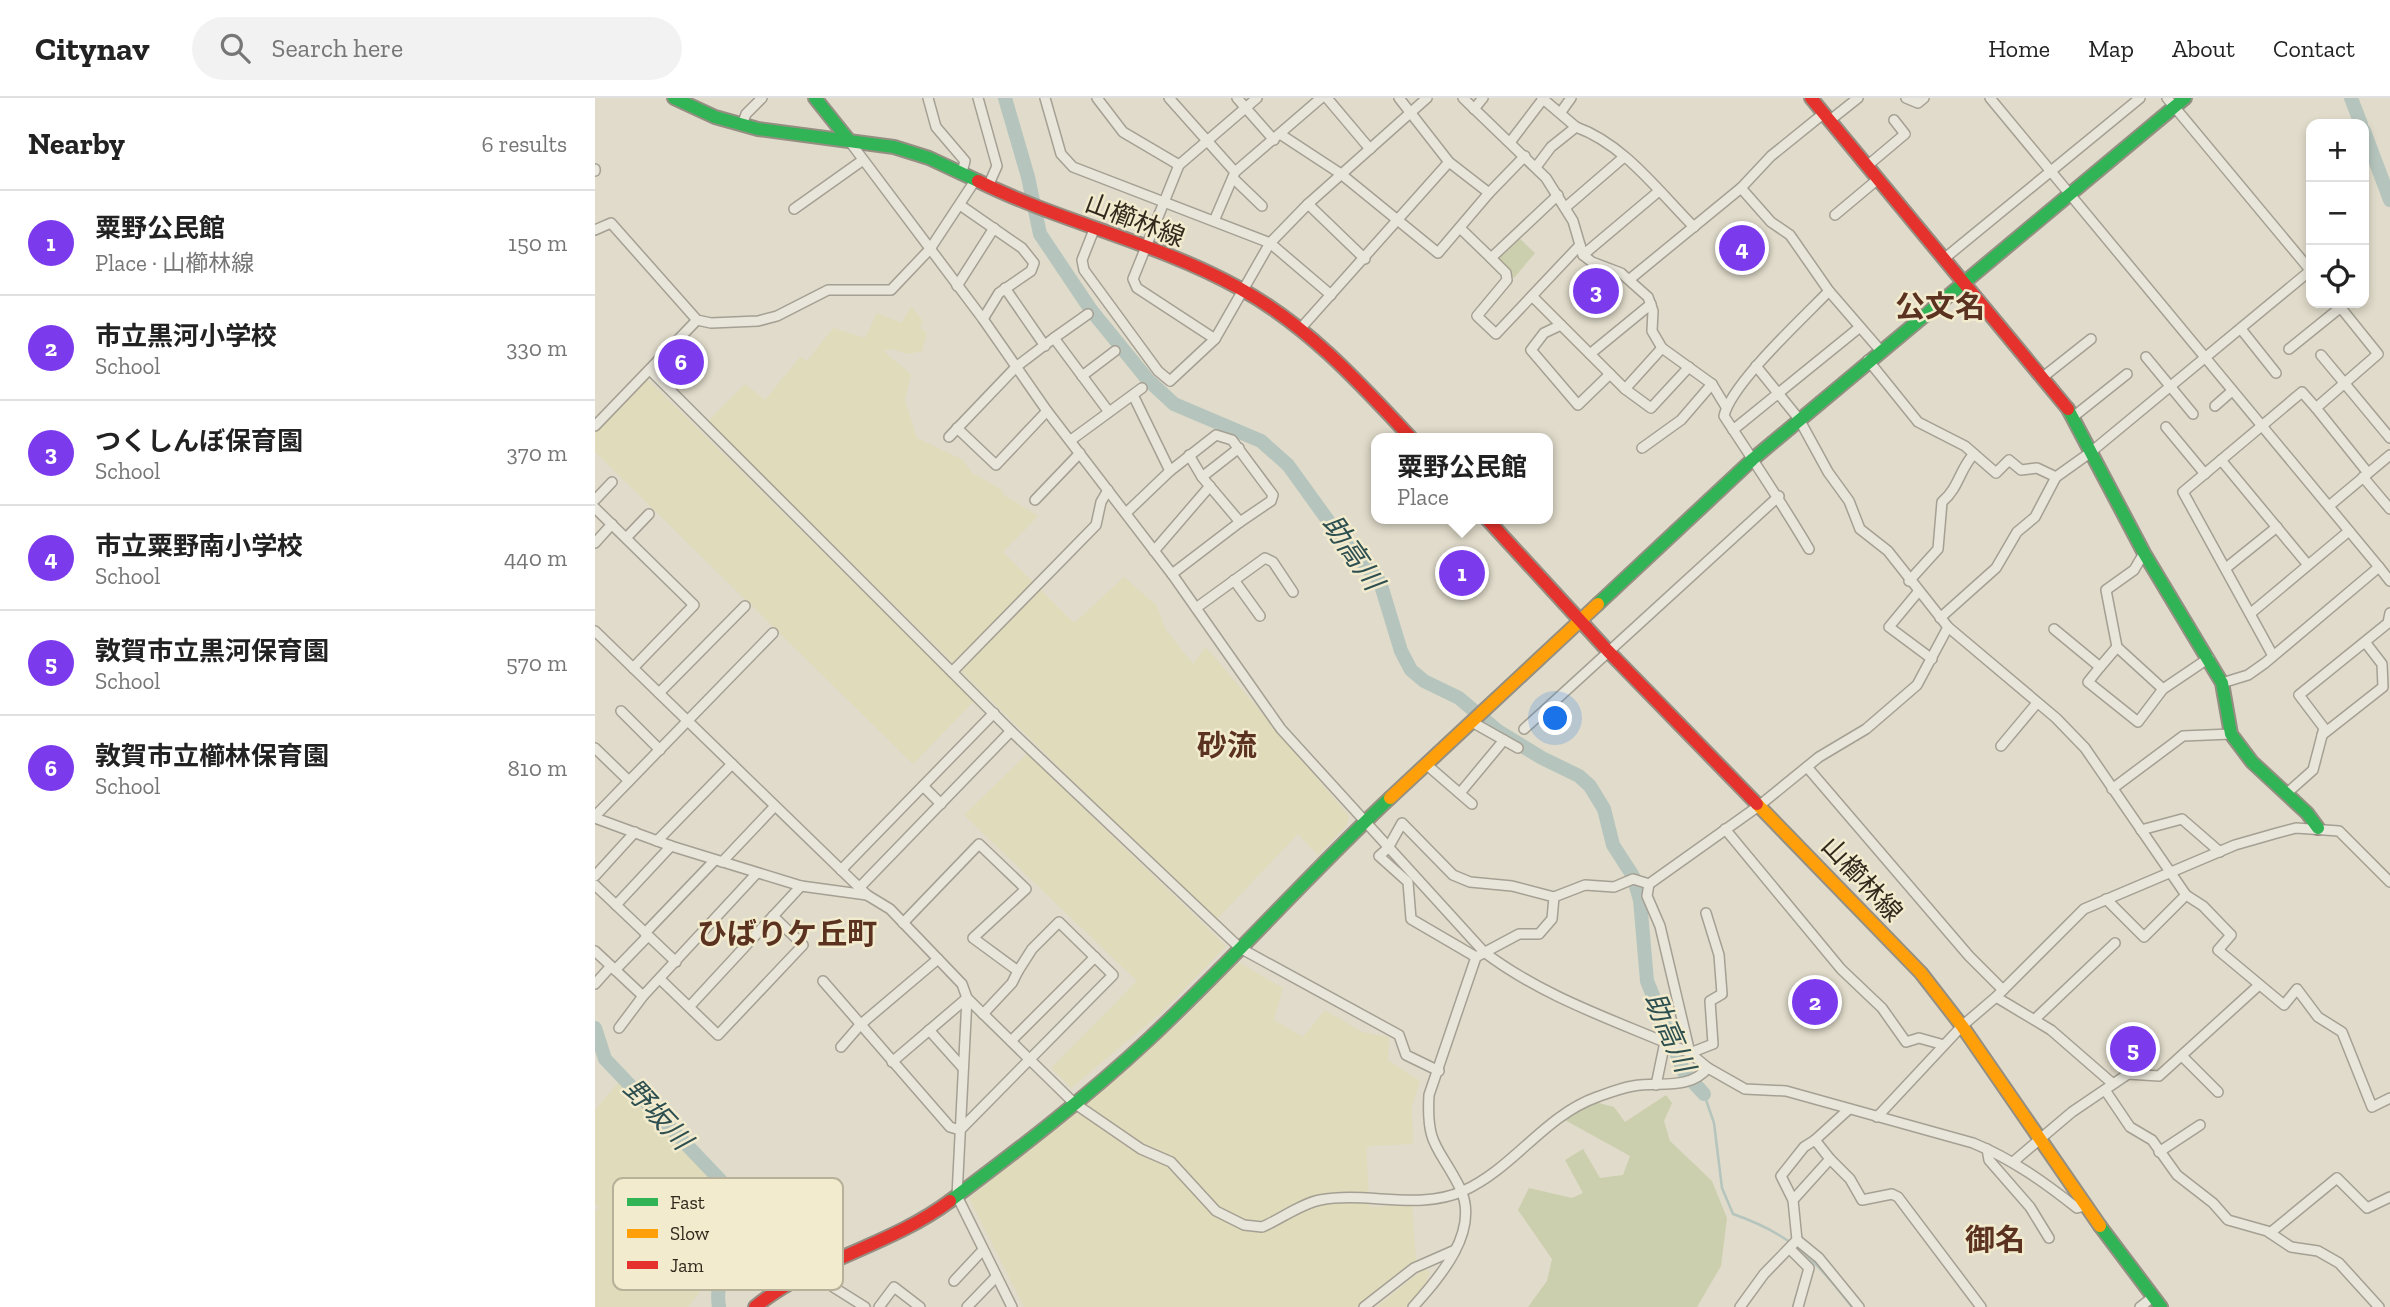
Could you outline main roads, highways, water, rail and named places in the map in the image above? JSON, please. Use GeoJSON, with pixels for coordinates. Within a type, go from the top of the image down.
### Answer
{"type":"FeatureCollection","features":[{"type":"Feature","properties":{"kind":"waterway","name":"助高川"},"geometry":{"type":"LineString","coordinates":[[1005,98],[1028,177],[1040,234],[1091,310],[1148,380],[1174,404],[1261,441],[1288,465],[1337,533],[1380,582],[1401,651],[1411,670],[1424,681],[1459,698],[1498,731],[1542,758],[1579,776],[1590,786],[1604,809],[1613,845],[1633,876],[1640,900],[1647,981],[1684,1072],[1704,1094]]}},
{"type":"Feature","properties":{"kind":"waterway"},"geometry":{"type":"LineString","coordinates":[[2351,98],[2359,119]]}},
{"type":"Feature","properties":{"kind":"waterway"},"geometry":{"type":"LineString","coordinates":[[2369,144],[2390,200]]}},
{"type":"Feature","properties":{"kind":"waterway","name":"野坂川"},"geometry":{"type":"LineString","coordinates":[[595,1028],[605,1059],[718,1178]]}},
{"type":"Feature","properties":{"kind":"waterway"},"geometry":{"type":"LineString","coordinates":[[1704,1094],[1714,1123],[1722,1188],[1733,1214],[1771,1230],[1800,1250],[1826,1275],[1852,1307]]}},
{"type":"Feature","properties":{"kind":"waterway","name":"野坂川"},"geometry":{"type":"LineString","coordinates":[[718,1290],[719,1307]]}},
{"type":"Feature","properties":{"kind":"place","name":"市立粟野南小学校"},"geometry":{"type":"Point","coordinates":[1742,248]}},
{"type":"Feature","properties":{"kind":"place","name":"つくしんぼ保育園"},"geometry":{"type":"Point","coordinates":[1596,291]}},
{"type":"Feature","properties":{"kind":"place","name":"敦賀市立櫛林保育園"},"geometry":{"type":"Point","coordinates":[681,362]}},
{"type":"Feature","properties":{"kind":"place","name":"粟野公民館"},"geometry":{"type":"Point","coordinates":[1462,573]}},
{"type":"Feature","properties":{"kind":"place","name":"市立黒河小学校"},"geometry":{"type":"Point","coordinates":[1815,1002]}},
{"type":"Feature","properties":{"kind":"place","name":"敦賀市立黒河保育園"},"geometry":{"type":"Point","coordinates":[2133,1049]}},
{"type":"Feature","properties":{"kind":"district","name":"公文名"},"geometry":{"type":"Point","coordinates":[1940,307]}},
{"type":"Feature","properties":{"kind":"district","name":"砂流"},"geometry":{"type":"Point","coordinates":[1227,746]}},
{"type":"Feature","properties":{"kind":"district","name":"ひばりケ丘町"},"geometry":{"type":"Point","coordinates":[787,934]}},
{"type":"Feature","properties":{"kind":"district","name":"御名"},"geometry":{"type":"Point","coordinates":[1995,1240]}}]}
